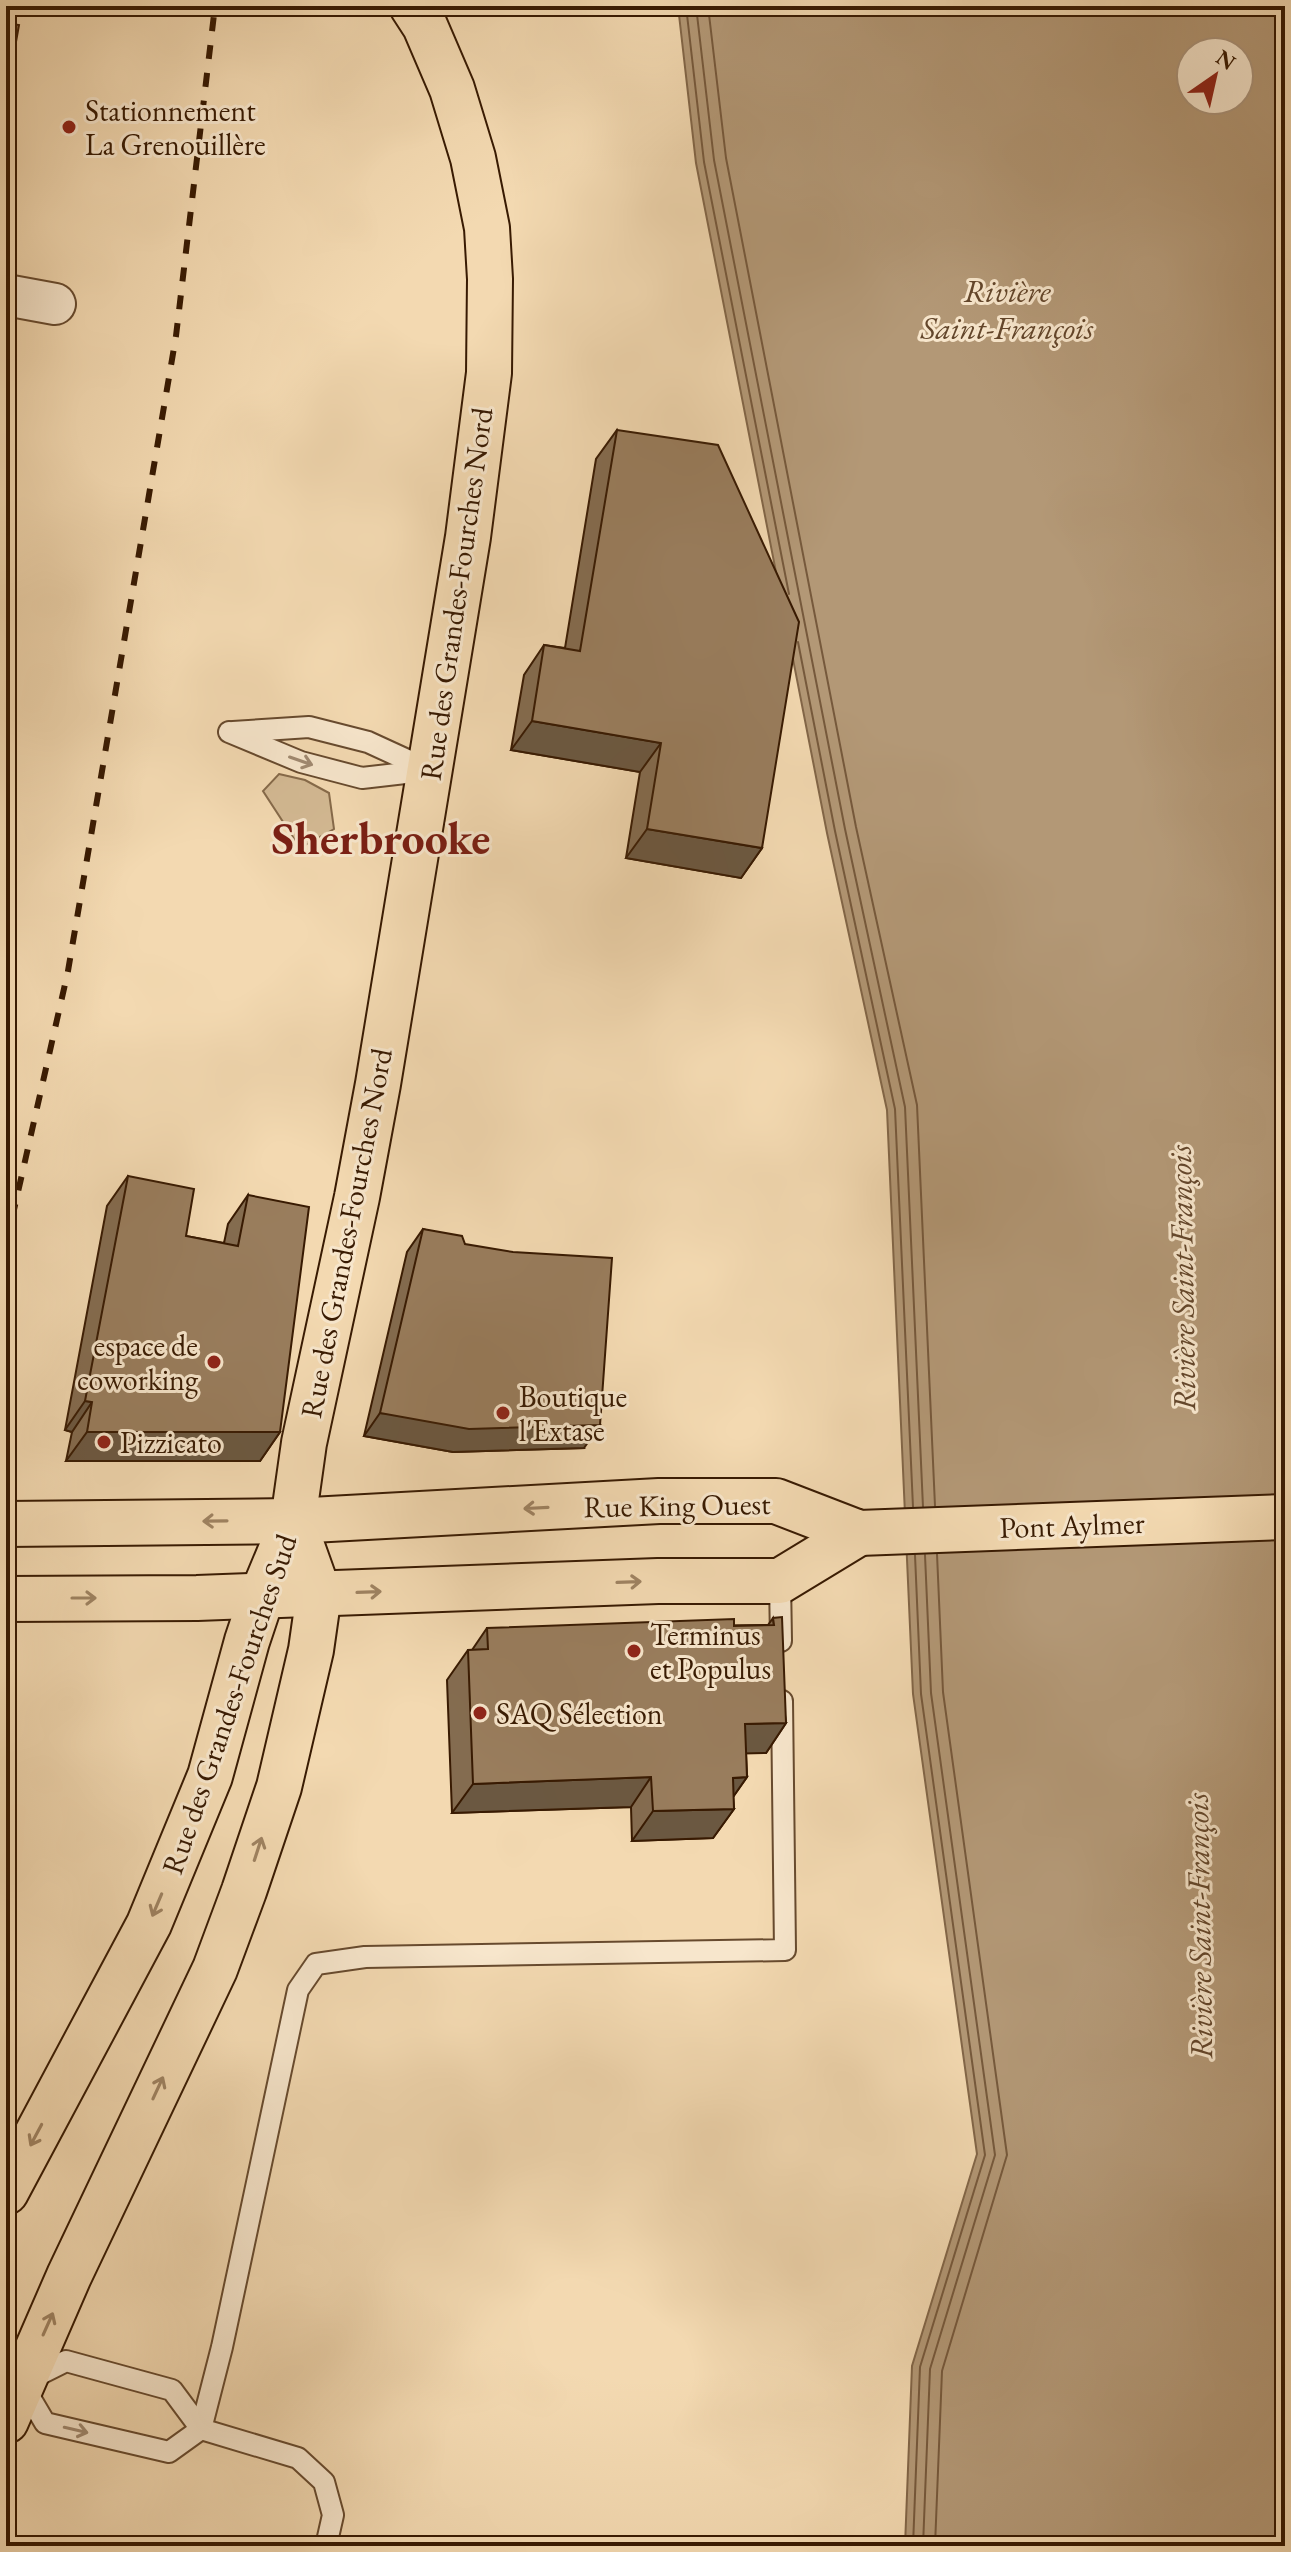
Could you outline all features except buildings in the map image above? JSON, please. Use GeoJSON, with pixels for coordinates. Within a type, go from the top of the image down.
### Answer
{"type":"FeatureCollection","features":[{"type":"Feature","properties":{"kind":"main road","name":"Rue des Grandes-Fourches Nord"},"geometry":{"type":"LineString","coordinates":[[293,1521],[304,1443],[378,1084],[468,537],[489,373],[487,228],[473,158],[452,89],[425,26],[412,6]]}},
{"type":"Feature","properties":{"kind":"main road","name":"Rue King Ouest"},"geometry":{"type":"LineString","coordinates":[[6,1524],[293,1521],[659,1501],[776,1501],[859,1533]]}},
{"type":"Feature","properties":{"kind":"main road","name":"Pont Aylmer"},"geometry":{"type":"LineString","coordinates":[[859,1533],[1285,1517]]}},
{"type":"Feature","properties":{"kind":"main road","name":"Rue des Grandes-Fourches Sud"},"geometry":{"type":"LineString","coordinates":[[6,2192],[149,1924],[210,1776],[238,1669],[263,1593],[293,1521]]}},
{"type":"Feature","properties":{"kind":"main road","name":"Rue des Grandes-Fourches Sud"},"geometry":{"type":"LineString","coordinates":[[11,2395],[215,1969],[279,1787],[311,1650],[319,1594],[293,1521]]}},
{"type":"Feature","properties":{"kind":"main road"},"geometry":{"type":"LineString","coordinates":[[6,1599],[197,1598],[263,1593],[319,1594],[658,1581],[780,1581],[859,1533]]}},
{"type":"Feature","properties":{"kind":"street"},"geometry":{"type":"LineString","coordinates":[[6,295],[55,304]]}},
{"type":"Feature","properties":{"kind":"lane"},"geometry":{"type":"LineString","coordinates":[[309,727],[368,742],[431,770],[362,778],[301,762],[229,732],[309,727]]}},
{"type":"Feature","properties":{"kind":"lane"},"geometry":{"type":"LineString","coordinates":[[326,2546],[333,2515],[324,2482],[298,2458],[201,2429],[172,2390],[66,2361],[11,2395],[45,2423],[169,2452],[201,2429],[222,2347],[298,1990],[316,1964],[365,1957],[785,1950],[780,1581]]}},
{"type":"Feature","properties":{"kind":"shaded area"},"geometry":{"type":"Polygon","coordinates":[[[279,774],[305,780],[329,793],[334,829],[300,848],[263,791],[279,774]]]}},
{"type":"Feature","properties":{"kind":"water","name":"Rivière Saint-François"},"geometry":{"type":"Polygon","coordinates":[[[678,6],[1285,6],[1285,2546],[905,2546],[912,2366],[977,2154],[913,1694],[887,1110],[827,833],[696,163],[678,6]]]}},
{"type":"Feature","properties":{"kind":"railway"},"geometry":{"type":"LineString","coordinates":[[6,1245],[68,971],[176,336],[215,6]]}},
{"type":"Feature","properties":{"kind":"place","name":"Stationnement La Grenouillère"},"geometry":{"type":"Point","coordinates":[69,127]}},
{"type":"Feature","properties":{"kind":"place","name":"espace de coworking"},"geometry":{"type":"Point","coordinates":[214,1362]}},
{"type":"Feature","properties":{"kind":"place","name":"Boutique l'Extase"},"geometry":{"type":"Point","coordinates":[503,1413]}},
{"type":"Feature","properties":{"kind":"place","name":"Pizzicato"},"geometry":{"type":"Point","coordinates":[104,1442]}},
{"type":"Feature","properties":{"kind":"place","name":"Terminus et Populus"},"geometry":{"type":"Point","coordinates":[634,1651]}},
{"type":"Feature","properties":{"kind":"place","name":"SAQ Sélection"},"geometry":{"type":"Point","coordinates":[480,1713]}},
{"type":"Feature","properties":{"kind":"district","name":"Sherbrooke"},"geometry":{"type":"Point","coordinates":[381,838]}}]}
